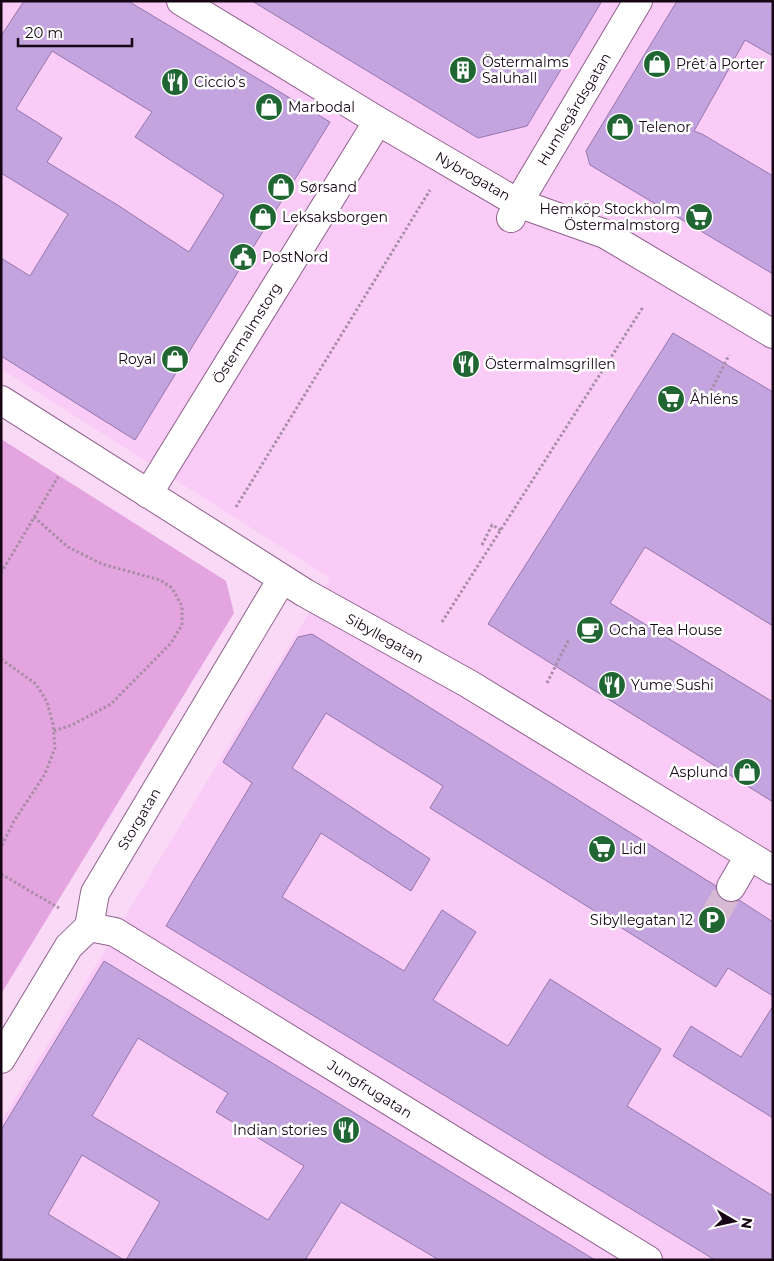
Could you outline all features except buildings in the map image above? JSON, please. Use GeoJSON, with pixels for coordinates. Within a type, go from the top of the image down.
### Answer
{"type":"FeatureCollection","features":[{"type":"Feature","properties":{"kind":"street","name":"Nybrogatan"},"geometry":{"type":"LineString","coordinates":[[181,1],[447,161],[515,210],[605,234],[773,334]]}},
{"type":"Feature","properties":{"kind":"street","name":"Humlegårdsgatan"},"geometry":{"type":"LineString","coordinates":[[515,210],[638,1]]}},
{"type":"Feature","properties":{"kind":"street","name":"Östermalmstorg"},"geometry":{"type":"LineString","coordinates":[[148,494],[378,121]]}},
{"type":"Feature","properties":{"kind":"street","name":"Sibyllegatan"},"geometry":{"type":"LineString","coordinates":[[1,400],[282,579],[469,684],[773,870]]}},
{"type":"Feature","properties":{"kind":"street","name":"Storgatan"},"geometry":{"type":"LineString","coordinates":[[89,927],[95,893],[282,579]]}},
{"type":"Feature","properties":{"kind":"street"},"geometry":{"type":"LineString","coordinates":[[732,887],[749,856]]}},
{"type":"Feature","properties":{"kind":"street"},"geometry":{"type":"LineString","coordinates":[[1,1059],[69,946],[89,927]]}},
{"type":"Feature","properties":{"kind":"street","name":"Jungfrugatan"},"geometry":{"type":"LineString","coordinates":[[89,927],[115,932],[648,1260]]}},
{"type":"Feature","properties":{"kind":"path"},"geometry":{"type":"LineString","coordinates":[[236,507],[447,161]]}},
{"type":"Feature","properties":{"kind":"path"},"geometry":{"type":"LineString","coordinates":[[442,622],[643,307]]}},
{"type":"Feature","properties":{"kind":"path"},"geometry":{"type":"LineString","coordinates":[[711,391],[729,355]]}},
{"type":"Feature","properties":{"kind":"path"},"geometry":{"type":"LineString","coordinates":[[1,573],[59,476]]}},
{"type":"Feature","properties":{"kind":"path"},"geometry":{"type":"LineString","coordinates":[[34,517],[68,547],[102,564],[160,580],[172,588],[182,606],[182,625],[171,643],[111,704],[72,725],[53,731]]}},
{"type":"Feature","properties":{"kind":"path"},"geometry":{"type":"LineString","coordinates":[[482,545],[492,525],[501,530]]}},
{"type":"Feature","properties":{"kind":"path"},"geometry":{"type":"LineString","coordinates":[[547,683],[569,638]]}},
{"type":"Feature","properties":{"kind":"path"},"geometry":{"type":"LineString","coordinates":[[1,659],[36,684],[47,702],[53,724],[54,748],[45,774],[14,821],[1,847]]}},
{"type":"Feature","properties":{"kind":"shaded area"},"geometry":{"type":"Polygon","coordinates":[[[1,1],[773,1],[773,1260],[1,1260],[1,1122],[330,578],[1,369],[1,1]]]}},
{"type":"Feature","properties":{"kind":"shaded area"},"geometry":{"type":"Polygon","coordinates":[[[1,439],[226,581],[234,613],[1,994],[1,439]]]}},
{"type":"Feature","properties":{"kind":"tunnel"},"geometry":{"type":"LineString","coordinates":[[712,920],[731,887]]}},
{"type":"Feature","properties":{"kind":"place","name":"Prêt à Porter"},"geometry":{"type":"Point","coordinates":[657,64]}},
{"type":"Feature","properties":{"kind":"place","name":"Östermalms Saluhall"},"geometry":{"type":"Point","coordinates":[463,70]}},
{"type":"Feature","properties":{"kind":"place","name":"Ciccio's"},"geometry":{"type":"Point","coordinates":[175,82]}},
{"type":"Feature","properties":{"kind":"place","name":"Marbodal"},"geometry":{"type":"Point","coordinates":[269,107]}},
{"type":"Feature","properties":{"kind":"place","name":"Telenor"},"geometry":{"type":"Point","coordinates":[620,127]}},
{"type":"Feature","properties":{"kind":"place","name":"Sørsand"},"geometry":{"type":"Point","coordinates":[281,187]}},
{"type":"Feature","properties":{"kind":"place","name":"Leksaksborgen"},"geometry":{"type":"Point","coordinates":[263,217]}},
{"type":"Feature","properties":{"kind":"place","name":"Hemköp Stockholm Östermalmstorg"},"geometry":{"type":"Point","coordinates":[699,217]}},
{"type":"Feature","properties":{"kind":"place","name":"PostNord"},"geometry":{"type":"Point","coordinates":[243,257]}},
{"type":"Feature","properties":{"kind":"place","name":"Royal"},"geometry":{"type":"Point","coordinates":[175,359]}},
{"type":"Feature","properties":{"kind":"place","name":"Östermalmsgrillen"},"geometry":{"type":"Point","coordinates":[466,364]}},
{"type":"Feature","properties":{"kind":"place","name":"Åhléns"},"geometry":{"type":"Point","coordinates":[671,399]}},
{"type":"Feature","properties":{"kind":"place","name":"Ocha Tea House"},"geometry":{"type":"Point","coordinates":[590,630]}},
{"type":"Feature","properties":{"kind":"place","name":"Yume Sushi"},"geometry":{"type":"Point","coordinates":[612,685]}},
{"type":"Feature","properties":{"kind":"place","name":"Asplund"},"geometry":{"type":"Point","coordinates":[747,772]}},
{"type":"Feature","properties":{"kind":"place","name":"Lidl"},"geometry":{"type":"Point","coordinates":[602,849]}},
{"type":"Feature","properties":{"kind":"place","name":"Sibyllegatan 12"},"geometry":{"type":"Point","coordinates":[712,920]}},
{"type":"Feature","properties":{"kind":"place","name":"Indian stories"},"geometry":{"type":"Point","coordinates":[346,1130]}}]}
